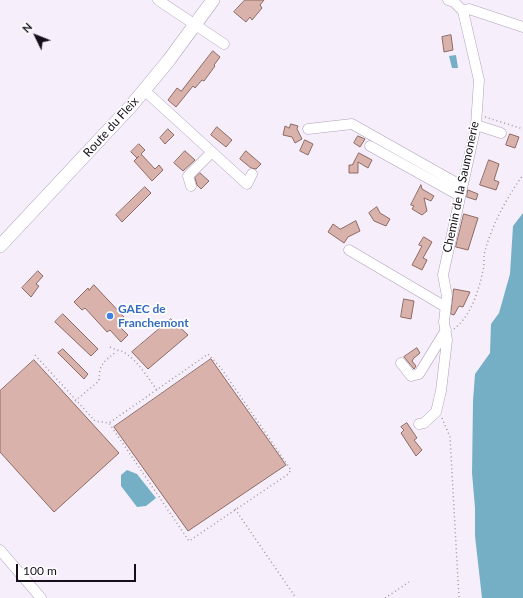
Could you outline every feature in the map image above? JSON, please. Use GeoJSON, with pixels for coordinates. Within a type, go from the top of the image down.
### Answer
{"type":"FeatureCollection","features":[{"type":"Feature","properties":{"kind":"main road","name":"Route du Fleix"},"geometry":{"type":"LineString","coordinates":[[0,246],[85,156],[144,90],[213,0]]}},
{"type":"Feature","properties":{"kind":"street"},"geometry":{"type":"LineString","coordinates":[[158,0],[224,44]]}},
{"type":"Feature","properties":{"kind":"street"},"geometry":{"type":"LineString","coordinates":[[448,0],[454,2],[463,11],[469,9],[523,27]]}},
{"type":"Feature","properties":{"kind":"street","name":"Chemin de la Saumonerie"},"geometry":{"type":"LineString","coordinates":[[436,412],[441,391],[447,335],[444,306],[447,296],[443,275],[476,120],[479,80],[463,11]]}},
{"type":"Feature","properties":{"kind":"street"},"geometry":{"type":"LineString","coordinates":[[144,90],[217,153],[247,184],[252,174]]}},
{"type":"Feature","properties":{"kind":"street"},"geometry":{"type":"LineString","coordinates":[[476,120],[501,133]]}},
{"type":"Feature","properties":{"kind":"street"},"geometry":{"type":"LineString","coordinates":[[308,129],[352,124],[461,191]]}},
{"type":"Feature","properties":{"kind":"street"},"geometry":{"type":"LineString","coordinates":[[370,146],[461,191]]}},
{"type":"Feature","properties":{"kind":"street"},"geometry":{"type":"LineString","coordinates":[[191,186],[188,176],[217,153]]}},
{"type":"Feature","properties":{"kind":"street"},"geometry":{"type":"LineString","coordinates":[[349,250],[444,306]]}},
{"type":"Feature","properties":{"kind":"street"},"geometry":{"type":"LineString","coordinates":[[401,363],[411,376],[419,374],[447,335]]}},
{"type":"Feature","properties":{"kind":"street"},"geometry":{"type":"LineString","coordinates":[[419,424],[424,423],[436,412]]}},
{"type":"Feature","properties":{"kind":"street"},"geometry":{"type":"LineString","coordinates":[[0,550],[41,598]]}},
{"type":"Feature","properties":{"kind":"path"},"geometry":{"type":"LineString","coordinates":[[476,120],[523,129]]}},
{"type":"Feature","properties":{"kind":"path"},"geometry":{"type":"LineString","coordinates":[[447,335],[458,326],[474,300],[484,268],[484,253],[491,233],[523,174]]}},
{"type":"Feature","properties":{"kind":"path"},"geometry":{"type":"LineString","coordinates":[[110,347],[117,351],[124,352],[132,359],[157,390]]}},
{"type":"Feature","properties":{"kind":"path"},"geometry":{"type":"LineString","coordinates":[[75,401],[99,381],[99,370],[102,364],[117,351]]}},
{"type":"Feature","properties":{"kind":"path"},"geometry":{"type":"LineString","coordinates":[[35,356],[95,421],[109,423],[208,354],[221,368],[291,470],[287,475],[189,541],[109,423]]}},
{"type":"Feature","properties":{"kind":"path"},"geometry":{"type":"LineString","coordinates":[[436,412],[443,419],[450,437],[459,598]]}},
{"type":"Feature","properties":{"kind":"path"},"geometry":{"type":"LineString","coordinates":[[235,509],[296,598]]}},
{"type":"Feature","properties":{"kind":"path"},"geometry":{"type":"LineString","coordinates":[[385,598],[409,582]]}},
{"type":"Feature","properties":{"kind":"water"},"geometry":{"type":"Polygon","coordinates":[[[456,55],[458,68],[452,68],[449,56],[456,55]]]}},
{"type":"Feature","properties":{"kind":"water"},"geometry":{"type":"Polygon","coordinates":[[[523,213],[523,598],[482,598],[475,536],[475,508],[472,473],[475,374],[490,353],[491,324],[499,313],[510,274],[513,226],[523,213]]]}},
{"type":"Feature","properties":{"kind":"water"},"geometry":{"type":"Polygon","coordinates":[[[127,470],[137,474],[156,498],[146,506],[137,507],[121,486],[121,475],[127,470]]]}},
{"type":"Feature","properties":{"kind":"building"},"geometry":{"type":"Polygon","coordinates":[[[245,0],[264,0],[260,5],[262,8],[252,20],[250,17],[246,22],[234,12],[245,0]]]}},
{"type":"Feature","properties":{"kind":"building"},"geometry":{"type":"Polygon","coordinates":[[[451,35],[453,50],[444,52],[442,37],[451,35]]]}},
{"type":"Feature","properties":{"kind":"building"},"geometry":{"type":"Polygon","coordinates":[[[213,51],[220,57],[214,65],[215,66],[204,81],[202,80],[195,88],[193,86],[176,107],[168,100],[177,88],[181,91],[213,51]]]}},
{"type":"Feature","properties":{"kind":"building"},"geometry":{"type":"Polygon","coordinates":[[[291,124],[298,126],[297,129],[302,139],[295,143],[292,137],[283,135],[285,126],[289,128],[291,124]]]}},
{"type":"Feature","properties":{"kind":"building"},"geometry":{"type":"Polygon","coordinates":[[[217,127],[232,140],[226,147],[211,135],[217,127]]]}},
{"type":"Feature","properties":{"kind":"building"},"geometry":{"type":"Polygon","coordinates":[[[168,129],[174,135],[165,144],[160,138],[168,129]]]}},
{"type":"Feature","properties":{"kind":"building"},"geometry":{"type":"Polygon","coordinates":[[[510,134],[519,137],[515,148],[506,145],[510,134]]]}},
{"type":"Feature","properties":{"kind":"building"},"geometry":{"type":"Polygon","coordinates":[[[358,136],[365,139],[360,147],[354,143],[358,136]]]}},
{"type":"Feature","properties":{"kind":"building"},"geometry":{"type":"Polygon","coordinates":[[[305,140],[313,144],[308,155],[300,151],[305,140]]]}},
{"type":"Feature","properties":{"kind":"building"},"geometry":{"type":"Polygon","coordinates":[[[139,144],[145,150],[141,154],[155,169],[159,165],[163,170],[152,181],[134,161],[137,158],[131,152],[139,144]]]}},
{"type":"Feature","properties":{"kind":"building"},"geometry":{"type":"Polygon","coordinates":[[[185,151],[195,160],[183,171],[174,163],[185,151]]]}},
{"type":"Feature","properties":{"kind":"building"},"geometry":{"type":"Polygon","coordinates":[[[246,151],[261,164],[256,169],[251,168],[240,159],[246,151]]]}},
{"type":"Feature","properties":{"kind":"building"},"geometry":{"type":"Polygon","coordinates":[[[359,153],[372,160],[368,168],[358,162],[358,173],[349,173],[349,165],[352,165],[359,153]]]}},
{"type":"Feature","properties":{"kind":"building"},"geometry":{"type":"Polygon","coordinates":[[[489,160],[499,164],[494,180],[499,182],[496,190],[480,185],[489,160]]]}},
{"type":"Feature","properties":{"kind":"building"},"geometry":{"type":"Polygon","coordinates":[[[200,173],[209,181],[201,189],[197,185],[195,178],[200,173]]]}},
{"type":"Feature","properties":{"kind":"building"},"geometry":{"type":"Polygon","coordinates":[[[421,185],[422,189],[434,196],[431,201],[424,198],[427,211],[422,215],[412,209],[414,206],[411,205],[421,185]]]}},
{"type":"Feature","properties":{"kind":"building"},"geometry":{"type":"Polygon","coordinates":[[[145,187],[151,193],[122,222],[116,215],[145,187]]]}},
{"type":"Feature","properties":{"kind":"building"},"geometry":{"type":"Polygon","coordinates":[[[468,190],[478,194],[476,200],[467,197],[468,190]]]}},
{"type":"Feature","properties":{"kind":"building"},"geometry":{"type":"Polygon","coordinates":[[[377,207],[380,213],[390,219],[386,226],[374,221],[369,213],[377,207]]]}},
{"type":"Feature","properties":{"kind":"building"},"geometry":{"type":"Polygon","coordinates":[[[464,214],[478,218],[468,250],[456,247],[464,214]]]}},
{"type":"Feature","properties":{"kind":"building"},"geometry":{"type":"Polygon","coordinates":[[[356,221],[360,231],[348,237],[344,243],[328,232],[333,224],[340,229],[356,221]]]}},
{"type":"Feature","properties":{"kind":"building"},"geometry":{"type":"Polygon","coordinates":[[[424,237],[432,242],[423,258],[427,260],[422,270],[412,265],[422,246],[419,245],[424,237]]]}},
{"type":"Feature","properties":{"kind":"building"},"geometry":{"type":"Polygon","coordinates":[[[38,271],[43,276],[36,284],[39,286],[31,297],[22,288],[38,271]]]}},
{"type":"Feature","properties":{"kind":"building"},"geometry":{"type":"Polygon","coordinates":[[[94,285],[124,317],[117,324],[128,335],[121,342],[110,330],[107,332],[85,308],[82,310],[74,302],[88,288],[89,290],[94,285]]]}},
{"type":"Feature","properties":{"kind":"building"},"geometry":{"type":"Polygon","coordinates":[[[454,289],[470,292],[463,307],[459,306],[454,315],[451,314],[454,289]]]}},
{"type":"Feature","properties":{"kind":"building"},"geometry":{"type":"Polygon","coordinates":[[[404,299],[414,301],[411,319],[401,317],[404,299]]]}},
{"type":"Feature","properties":{"kind":"building"},"geometry":{"type":"Polygon","coordinates":[[[63,314],[98,349],[91,356],[55,322],[63,314]]]}},
{"type":"Feature","properties":{"kind":"building"},"geometry":{"type":"Polygon","coordinates":[[[171,319],[188,335],[148,369],[132,352],[171,319]]]}},
{"type":"Feature","properties":{"kind":"building"},"geometry":{"type":"Polygon","coordinates":[[[417,348],[420,353],[412,361],[416,366],[414,369],[404,357],[417,348]]]}},
{"type":"Feature","properties":{"kind":"building"},"geometry":{"type":"Polygon","coordinates":[[[63,349],[88,374],[84,379],[58,353],[63,349]]]}},
{"type":"Feature","properties":{"kind":"building"},"geometry":{"type":"Polygon","coordinates":[[[211,359],[286,465],[188,531],[114,427],[211,359]]]}},
{"type":"Feature","properties":{"kind":"building"},"geometry":{"type":"Polygon","coordinates":[[[34,360],[119,453],[54,512],[0,452],[0,391],[34,360]]]}},
{"type":"Feature","properties":{"kind":"building"},"geometry":{"type":"Polygon","coordinates":[[[407,423],[417,438],[414,440],[422,450],[416,456],[401,433],[404,430],[401,427],[407,423]]]}},
{"type":"Feature","properties":{"kind":"place","name":"GAEC de Franchemont"},"geometry":{"type":"Point","coordinates":[110,316]}}]}
